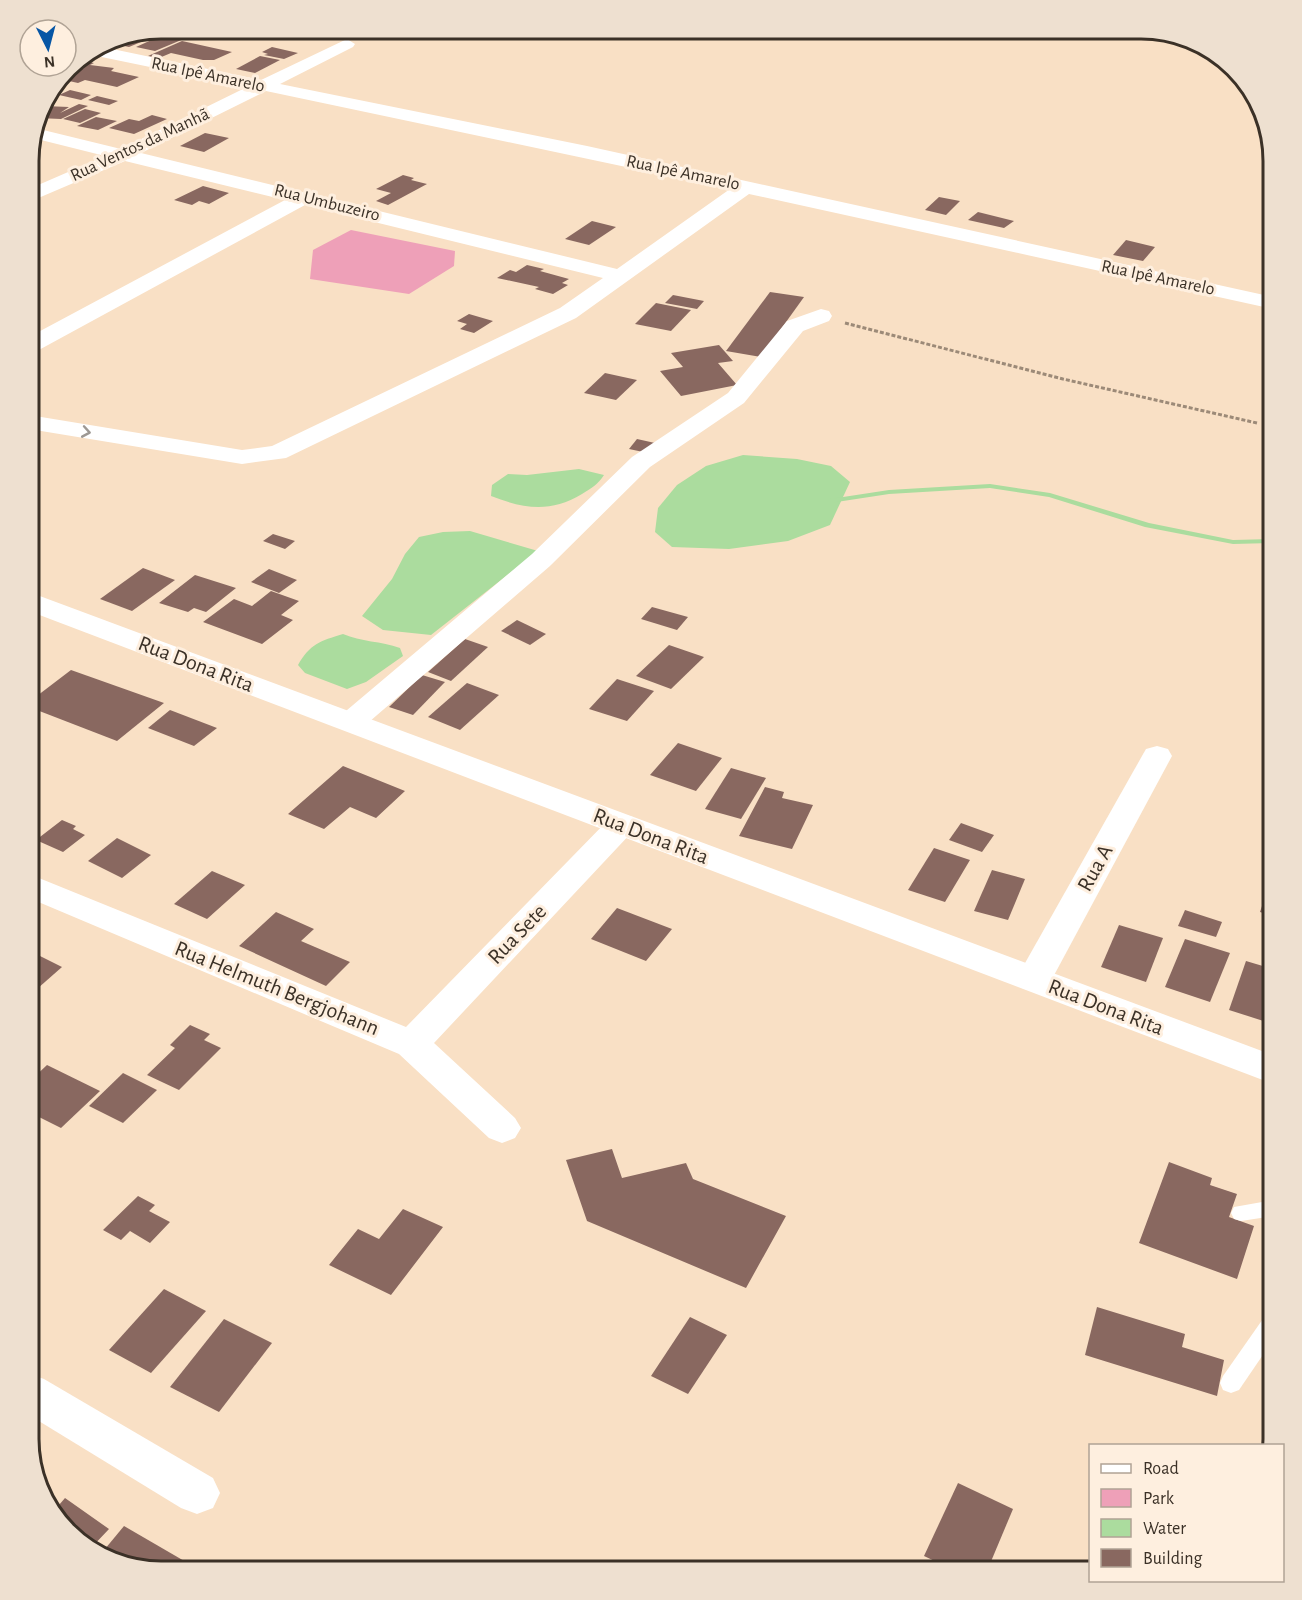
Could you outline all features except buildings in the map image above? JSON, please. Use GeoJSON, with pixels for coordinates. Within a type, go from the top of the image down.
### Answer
{"type":"FeatureCollection","features":[{"type":"Feature","properties":{"kind":"main road","name":"Rua Dona Rita"},"geometry":{"type":"LineString","coordinates":[[39,605],[1263,1066]]}},
{"type":"Feature","properties":{"kind":"street","name":"Rua Ventos da Manhã"},"geometry":{"type":"LineString","coordinates":[[39,192],[125,154],[347,44]]}},
{"type":"Feature","properties":{"kind":"street","name":"Rua Ipê Amarelo"},"geometry":{"type":"LineString","coordinates":[[105,53],[587,152],[1263,301]]}},
{"type":"Feature","properties":{"kind":"street","name":"Rua Umbuzeiro"},"geometry":{"type":"LineString","coordinates":[[42,135],[620,276]]}},
{"type":"Feature","properties":{"kind":"street"},"geometry":{"type":"LineString","coordinates":[[39,424],[242,457],[278,453],[568,313],[746,187]]}},
{"type":"Feature","properties":{"kind":"street"},"geometry":{"type":"LineString","coordinates":[[39,341],[304,198]]}},
{"type":"Feature","properties":{"kind":"street"},"geometry":{"type":"LineString","coordinates":[[351,722],[541,560],[641,462],[736,398],[795,326],[822,316]]}},
{"type":"Feature","properties":{"kind":"street"},"geometry":{"type":"LineString","coordinates":[[39,404],[266,441],[278,453]]}},
{"type":"Feature","properties":{"kind":"street"},"geometry":{"type":"LineString","coordinates":[[146,442],[168,425]]}},
{"type":"Feature","properties":{"kind":"street","name":"Rua A"},"geometry":{"type":"LineString","coordinates":[[1034,979],[1157,756]]}},
{"type":"Feature","properties":{"kind":"street","name":"Rua Sete"},"geometry":{"type":"LineString","coordinates":[[412,1044],[622,824]]}},
{"type":"Feature","properties":{"kind":"street","name":"Rua Helmuth Bergjohann"},"geometry":{"type":"LineString","coordinates":[[39,889],[412,1044],[502,1128]]}},
{"type":"Feature","properties":{"kind":"street"},"geometry":{"type":"LineString","coordinates":[[39,1400],[197,1493]]}},
{"type":"Feature","properties":{"kind":"lane"},"geometry":{"type":"LineString","coordinates":[[1241,1213],[1263,1210]]}},
{"type":"Feature","properties":{"kind":"lane"},"geometry":{"type":"LineString","coordinates":[[1231,1383],[1263,1338]]}},
{"type":"Feature","properties":{"kind":"path"},"geometry":{"type":"LineString","coordinates":[[822,316],[1063,379],[1257,423]]}},
{"type":"Feature","properties":{"kind":"green space"},"geometry":{"type":"Polygon","coordinates":[[[351,230],[455,251],[454,266],[409,294],[310,279],[313,250],[351,230]]]}},
{"type":"Feature","properties":{"kind":"water"},"geometry":{"type":"Polygon","coordinates":[[[743,455],[797,459],[831,466],[850,482],[830,525],[788,541],[729,549],[672,547],[655,532],[658,508],[677,485],[706,466],[743,455]]]}},
{"type":"Feature","properties":{"kind":"water"},"geometry":{"type":"Polygon","coordinates":[[[579,469],[604,475],[589,490],[559,504],[526,506],[491,496],[492,485],[508,474],[527,475],[579,469]]]}},
{"type":"Feature","properties":{"kind":"water"},"geometry":{"type":"Polygon","coordinates":[[[470,531],[538,551],[431,635],[383,630],[362,616],[392,579],[405,554],[419,537],[443,532],[470,531]]]}},
{"type":"Feature","properties":{"kind":"water"},"geometry":{"type":"Polygon","coordinates":[[[343,634],[400,648],[403,656],[366,682],[347,689],[305,673],[298,665],[316,644],[343,634]]]}},
{"type":"Feature","properties":{"kind":"waterway"},"geometry":{"type":"LineString","coordinates":[[830,501],[889,492],[990,486],[1050,495],[1148,525],[1233,542],[1263,541]]}}]}
